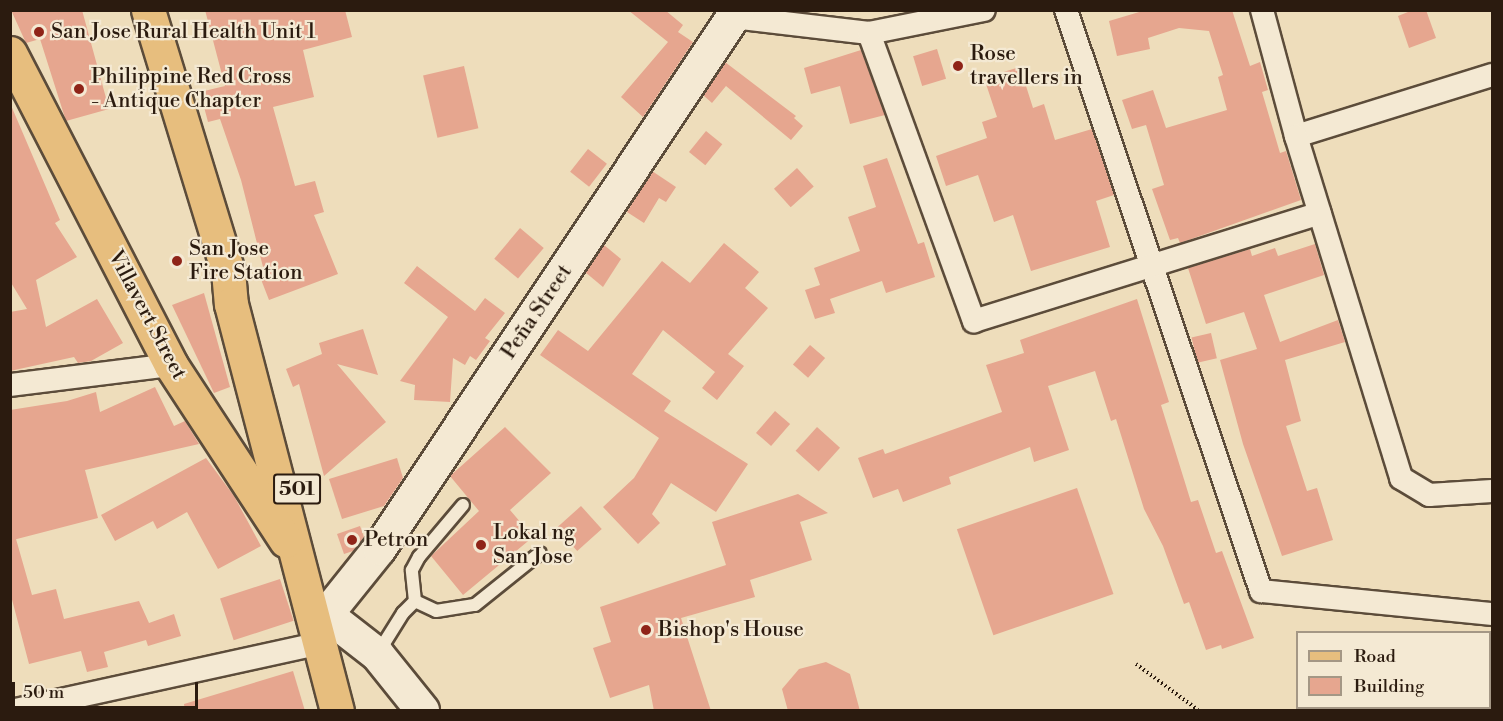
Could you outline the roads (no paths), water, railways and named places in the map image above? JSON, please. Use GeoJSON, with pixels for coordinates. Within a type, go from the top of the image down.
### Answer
{"type":"FeatureCollection","features":[{"type":"Feature","properties":{"kind":"main road","name":"501"},"geometry":{"type":"LineString","coordinates":[[148,10],[228,271],[231,304],[302,566],[328,624],[337,711]]}},
{"type":"Feature","properties":{"kind":"main road","name":"Villavert Street"},"geometry":{"type":"LineString","coordinates":[[10,53],[171,365],[302,566]]}},
{"type":"Feature","properties":{"kind":"main road","name":"501"},"geometry":{"type":"LineString","coordinates":[[228,271],[247,303],[328,624],[357,711]]}},
{"type":"Feature","properties":{"kind":"street"},"geometry":{"type":"LineString","coordinates":[[735,14],[869,33],[984,10]]}},
{"type":"Feature","properties":{"kind":"street"},"geometry":{"type":"LineString","coordinates":[[1066,10],[1261,591],[1492,614]]}},
{"type":"Feature","properties":{"kind":"street"},"geometry":{"type":"LineString","coordinates":[[1262,10],[1296,136],[1401,478],[1429,495],[1492,491]]}},
{"type":"Feature","properties":{"kind":"street","name":"Peña Street"},"geometry":{"type":"LineString","coordinates":[[328,624],[735,14]]}},
{"type":"Feature","properties":{"kind":"street"},"geometry":{"type":"LineString","coordinates":[[869,33],[974,321],[1320,213]]}},
{"type":"Feature","properties":{"kind":"street"},"geometry":{"type":"LineString","coordinates":[[1296,136],[1492,75]]}},
{"type":"Feature","properties":{"kind":"street"},"geometry":{"type":"LineString","coordinates":[[10,385],[171,365]]}},
{"type":"Feature","properties":{"kind":"street"},"geometry":{"type":"LineString","coordinates":[[26,710],[328,624],[377,654],[422,711]]}},
{"type":"Feature","properties":{"kind":"lane"},"geometry":{"type":"LineString","coordinates":[[415,601],[412,570],[464,505]]}},
{"type":"Feature","properties":{"kind":"lane"},"geometry":{"type":"LineString","coordinates":[[415,601],[436,611],[475,605],[540,553]]}},
{"type":"Feature","properties":{"kind":"lane"},"geometry":{"type":"LineString","coordinates":[[377,654],[402,613],[415,601]]}},
{"type":"Feature","properties":{"kind":"place","name":"San Jose Rural Health Unit 1"},"geometry":{"type":"Point","coordinates":[39,32]}},
{"type":"Feature","properties":{"kind":"place","name":"Rose travellers in"},"geometry":{"type":"Point","coordinates":[958,66]}},
{"type":"Feature","properties":{"kind":"place","name":"Philippine Red Cross - Antique Chapter"},"geometry":{"type":"Point","coordinates":[79,89]}},
{"type":"Feature","properties":{"kind":"place","name":"San Jose Fire Station"},"geometry":{"type":"Point","coordinates":[177,261]}},
{"type":"Feature","properties":{"kind":"place","name":"Petron"},"geometry":{"type":"Point","coordinates":[352,540]}},
{"type":"Feature","properties":{"kind":"place","name":"Lokal ng San Jose"},"geometry":{"type":"Point","coordinates":[481,545]}},
{"type":"Feature","properties":{"kind":"place","name":"Bishop's House"},"geometry":{"type":"Point","coordinates":[646,630]}}]}
